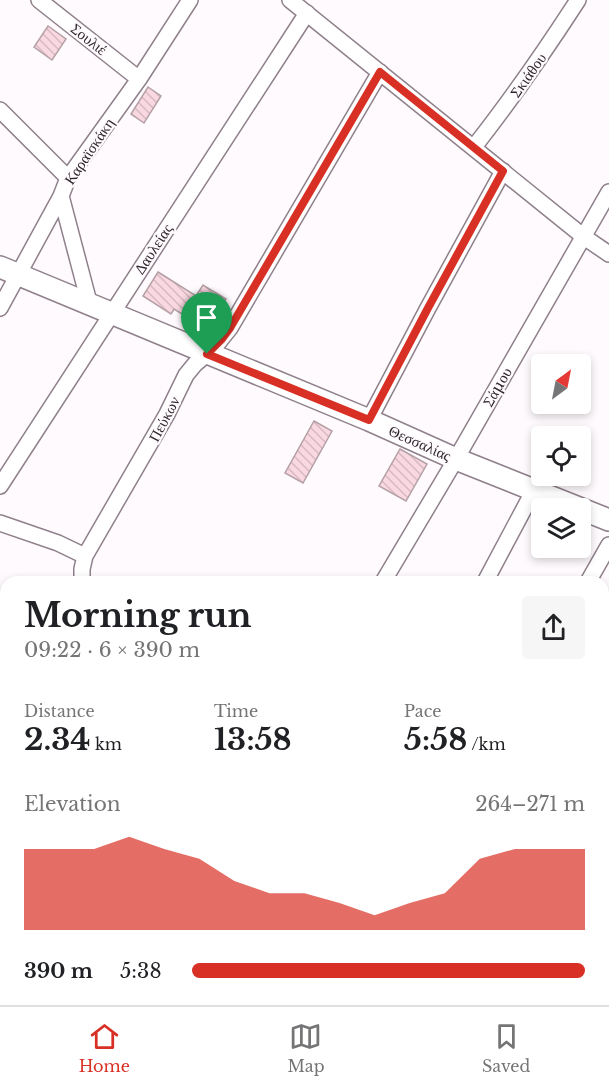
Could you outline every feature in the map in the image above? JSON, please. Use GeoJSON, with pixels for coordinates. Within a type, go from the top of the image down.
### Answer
{"type":"FeatureCollection","features":[{"type":"Feature","properties":{"kind":"street","name":"Σουλιέ"},"geometry":{"type":"LineString","coordinates":[[39,0],[139,79]]}},
{"type":"Feature","properties":{"kind":"street","name":"Καραϊσκάκη"},"geometry":{"type":"LineString","coordinates":[[0,308],[9,271],[61,196],[68,178],[139,79],[190,0]]}},
{"type":"Feature","properties":{"kind":"street"},"geometry":{"type":"LineString","coordinates":[[290,0],[584,237],[609,254]]}},
{"type":"Feature","properties":{"kind":"street","name":"Σκιάθου"},"geometry":{"type":"LineString","coordinates":[[474,147],[511,100],[578,0]]}},
{"type":"Feature","properties":{"kind":"street","name":"Δαυλείας"},"geometry":{"type":"LineString","coordinates":[[0,486],[307,13]]}},
{"type":"Feature","properties":{"kind":"street","name":"Πεύκων"},"geometry":{"type":"LineString","coordinates":[[85,556],[167,414],[186,375],[230,328],[380,72]]}},
{"type":"Feature","properties":{"kind":"street"},"geometry":{"type":"LineString","coordinates":[[0,110],[68,178]]}},
{"type":"Feature","properties":{"kind":"street"},"geometry":{"type":"LineString","coordinates":[[369,420],[503,171]]}},
{"type":"Feature","properties":{"kind":"street","name":"Σάμου"},"geometry":{"type":"LineString","coordinates":[[387,576],[609,192]]}},
{"type":"Feature","properties":{"kind":"street"},"geometry":{"type":"LineString","coordinates":[[61,196],[90,306]]}},
{"type":"Feature","properties":{"kind":"street","name":"Θεσσαλίας"},"geometry":{"type":"LineString","coordinates":[[9,271],[369,420],[456,459],[609,520]]}},
{"type":"Feature","properties":{"kind":"street"},"geometry":{"type":"LineString","coordinates":[[488,576],[534,490]]}},
{"type":"Feature","properties":{"kind":"street"},"geometry":{"type":"LineString","coordinates":[[0,523],[58,543],[85,556],[82,564],[83,576]]}},
{"type":"Feature","properties":{"kind":"street"},"geometry":{"type":"LineString","coordinates":[[591,576],[609,545]]}},
{"type":"Feature","properties":{"kind":"building"},"geometry":{"type":"Polygon","coordinates":[[[48,26],[66,39],[52,60],[34,47],[48,26]]]}},
{"type":"Feature","properties":{"kind":"building"},"geometry":{"type":"Polygon","coordinates":[[[148,87],[161,96],[144,123],[131,114],[148,87]]]}},
{"type":"Feature","properties":{"kind":"building"},"geometry":{"type":"Polygon","coordinates":[[[158,272],[196,296],[203,285],[226,299],[208,330],[174,309],[171,314],[143,296],[158,272]]]}},
{"type":"Feature","properties":{"kind":"building"},"geometry":{"type":"Polygon","coordinates":[[[314,421],[332,431],[303,483],[285,473],[314,421]]]}},
{"type":"Feature","properties":{"kind":"building"},"geometry":{"type":"Polygon","coordinates":[[[400,449],[427,464],[406,501],[379,486],[400,449]]]}},
{"type":"Feature","properties":{"kind":"route"},"geometry":{"type":"LineString","coordinates":[[380,72],[503,171],[369,420],[207,354],[230,328],[380,72]]}}]}
